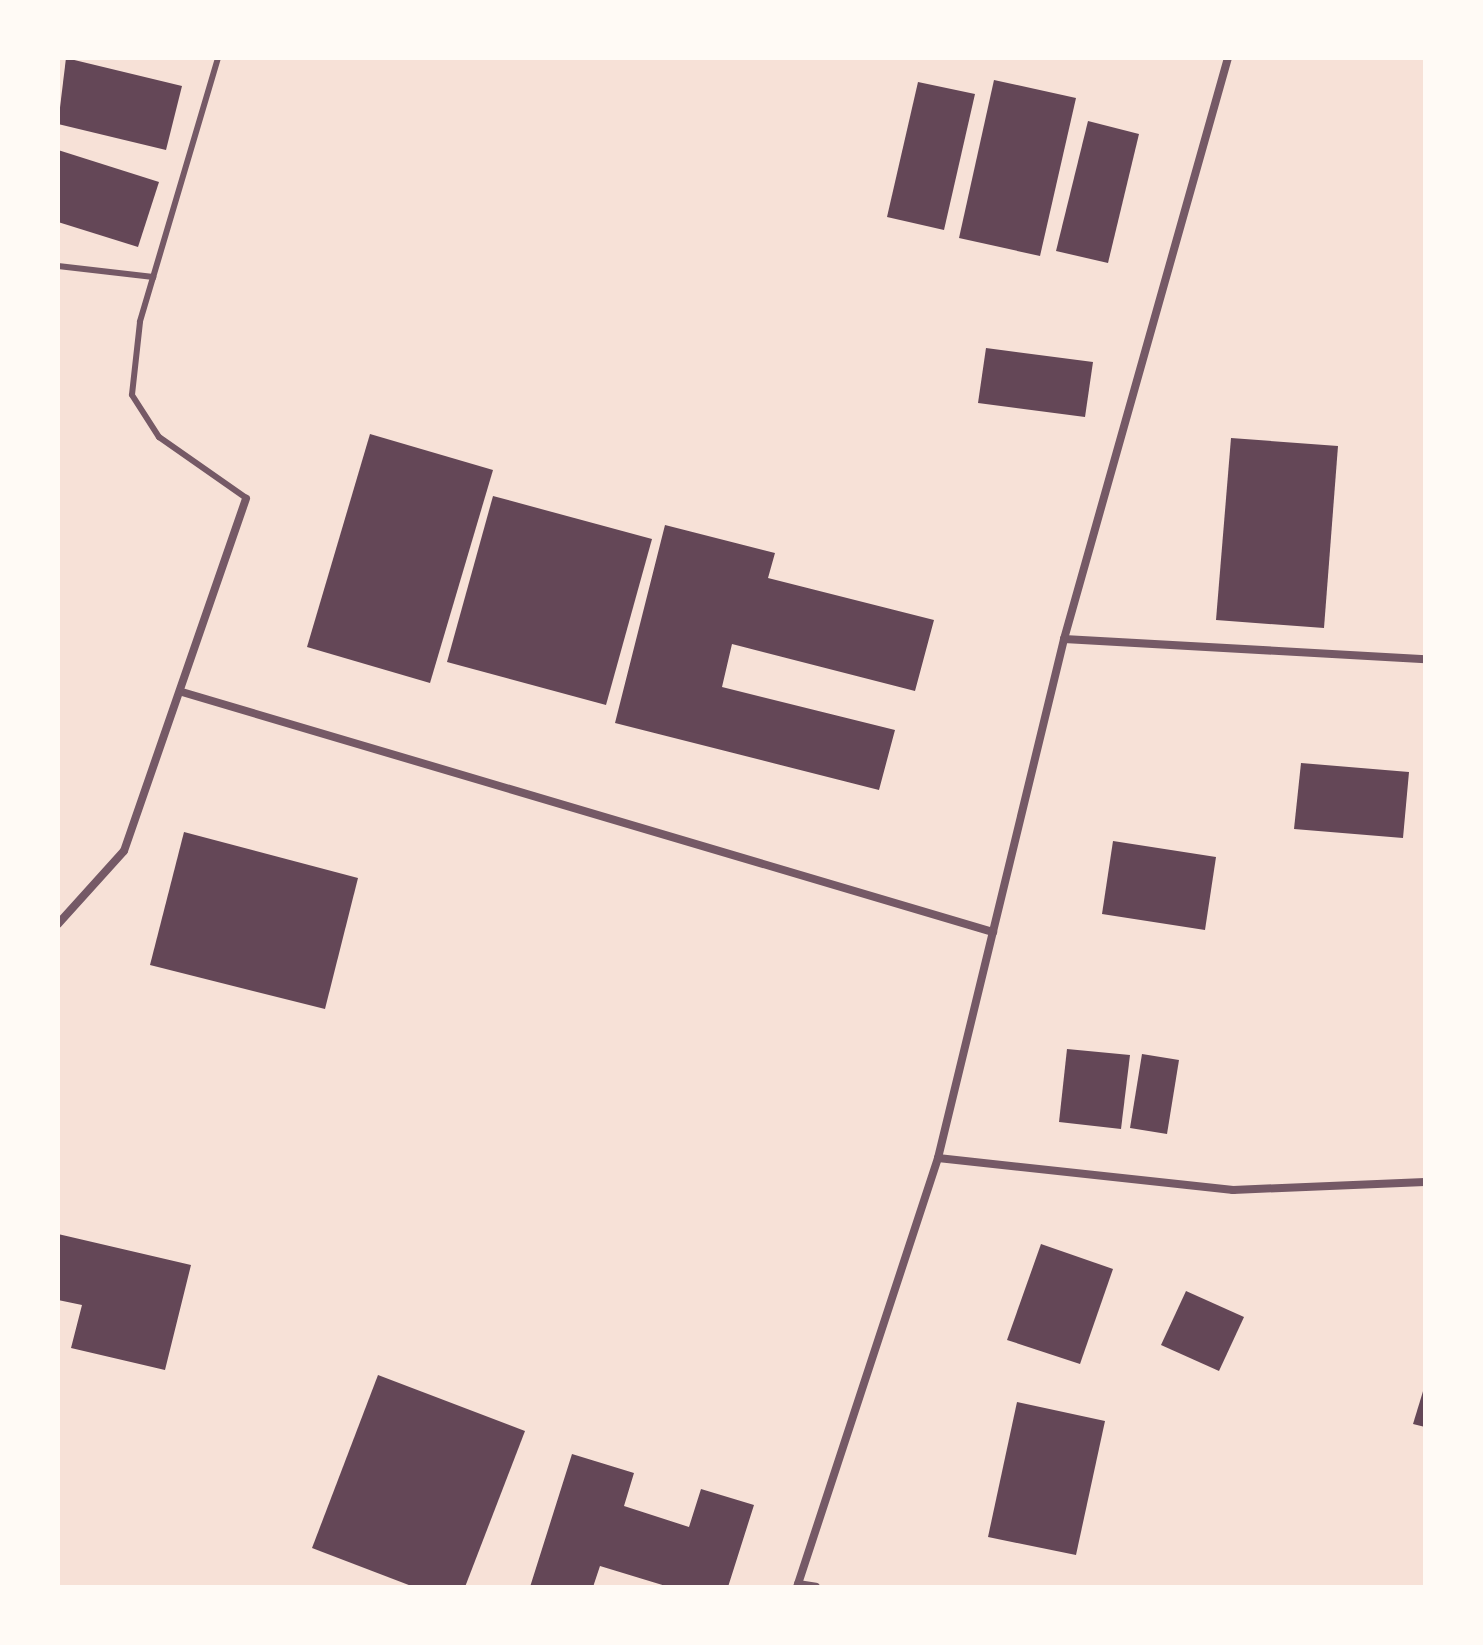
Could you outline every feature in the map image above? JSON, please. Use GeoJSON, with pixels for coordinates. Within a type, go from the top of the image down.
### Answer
{"type":"FeatureCollection","features":[{"type":"Feature","properties":{"kind":"street"},"geometry":{"type":"LineString","coordinates":[[816,1587],[797,1585],[938,1158],[1064,639],[1228,58]]}},
{"type":"Feature","properties":{"kind":"street"},"geometry":{"type":"LineString","coordinates":[[58,924],[124,851],[182,692],[246,498]]}},
{"type":"Feature","properties":{"kind":"street"},"geometry":{"type":"LineString","coordinates":[[1064,639],[1425,659]]}},
{"type":"Feature","properties":{"kind":"street"},"geometry":{"type":"LineString","coordinates":[[182,692],[993,932]]}},
{"type":"Feature","properties":{"kind":"street"},"geometry":{"type":"LineString","coordinates":[[938,1158],[1233,1190],[1425,1182]]}},
{"type":"Feature","properties":{"kind":"lane"},"geometry":{"type":"LineString","coordinates":[[218,58],[153,277],[132,395],[159,437],[246,498]]}},
{"type":"Feature","properties":{"kind":"lane"},"geometry":{"type":"LineString","coordinates":[[58,266],[153,277]]}},
{"type":"Feature","properties":{"kind":"building"},"geometry":{"type":"Polygon","coordinates":[[[66,58],[182,86],[166,150],[58,124],[66,58]]]}},
{"type":"Feature","properties":{"kind":"building"},"geometry":{"type":"Polygon","coordinates":[[[994,80],[1076,98],[1040,256],[959,238],[994,80]]]}},
{"type":"Feature","properties":{"kind":"building"},"geometry":{"type":"Polygon","coordinates":[[[918,82],[975,94],[944,230],[887,217],[918,82]]]}},
{"type":"Feature","properties":{"kind":"building"},"geometry":{"type":"Polygon","coordinates":[[[1088,121],[1139,134],[1108,263],[1056,251],[1088,121]]]}},
{"type":"Feature","properties":{"kind":"building"},"geometry":{"type":"Polygon","coordinates":[[[58,150],[159,182],[138,247],[58,222],[58,150]]]}},
{"type":"Feature","properties":{"kind":"building"},"geometry":{"type":"Polygon","coordinates":[[[986,348],[1093,362],[1085,417],[978,403],[986,348]]]}},
{"type":"Feature","properties":{"kind":"building"},"geometry":{"type":"Polygon","coordinates":[[[370,434],[493,470],[430,683],[307,647],[370,434]]]}},
{"type":"Feature","properties":{"kind":"building"},"geometry":{"type":"Polygon","coordinates":[[[1231,438],[1338,446],[1324,628],[1216,620],[1231,438]]]}},
{"type":"Feature","properties":{"kind":"building"},"geometry":{"type":"Polygon","coordinates":[[[493,496],[652,539],[606,705],[447,662],[493,496]]]}},
{"type":"Feature","properties":{"kind":"building"},"geometry":{"type":"Polygon","coordinates":[[[665,525],[775,553],[768,578],[934,620],[915,691],[732,644],[722,687],[895,730],[879,790],[615,723],[665,525]]]}},
{"type":"Feature","properties":{"kind":"building"},"geometry":{"type":"Polygon","coordinates":[[[1301,763],[1409,772],[1403,838],[1294,829],[1301,763]]]}},
{"type":"Feature","properties":{"kind":"building"},"geometry":{"type":"Polygon","coordinates":[[[184,832],[358,878],[325,1009],[150,965],[184,832]]]}},
{"type":"Feature","properties":{"kind":"building"},"geometry":{"type":"Polygon","coordinates":[[[1113,841],[1216,857],[1205,930],[1102,914],[1113,841]]]}},
{"type":"Feature","properties":{"kind":"building"},"geometry":{"type":"Polygon","coordinates":[[[1067,1049],[1130,1055],[1121,1129],[1059,1122],[1067,1049]]]}},
{"type":"Feature","properties":{"kind":"building"},"geometry":{"type":"Polygon","coordinates":[[[1142,1054],[1179,1060],[1167,1134],[1130,1128],[1142,1054]]]}},
{"type":"Feature","properties":{"kind":"building"},"geometry":{"type":"Polygon","coordinates":[[[58,1234],[191,1265],[165,1370],[71,1348],[82,1305],[58,1300],[58,1234]]]}},
{"type":"Feature","properties":{"kind":"building"},"geometry":{"type":"Polygon","coordinates":[[[1041,1244],[1113,1269],[1080,1364],[1007,1340],[1041,1244]]]}},
{"type":"Feature","properties":{"kind":"building"},"geometry":{"type":"Polygon","coordinates":[[[1186,1291],[1244,1317],[1219,1371],[1161,1345],[1186,1291]]]}},
{"type":"Feature","properties":{"kind":"building"},"geometry":{"type":"Polygon","coordinates":[[[378,1375],[525,1431],[465,1587],[414,1587],[312,1548],[378,1375]]]}},
{"type":"Feature","properties":{"kind":"building"},"geometry":{"type":"Polygon","coordinates":[[[1425,1388],[1425,1427],[1413,1424],[1425,1388]]]}},
{"type":"Feature","properties":{"kind":"building"},"geometry":{"type":"Polygon","coordinates":[[[1017,1402],[1105,1421],[1076,1555],[988,1537],[1017,1402]]]}},
{"type":"Feature","properties":{"kind":"building"},"geometry":{"type":"Polygon","coordinates":[[[572,1454],[634,1473],[624,1506],[689,1527],[701,1489],[754,1505],[728,1587],[669,1587],[600,1566],[593,1587],[530,1587],[572,1454]]]}}]}
